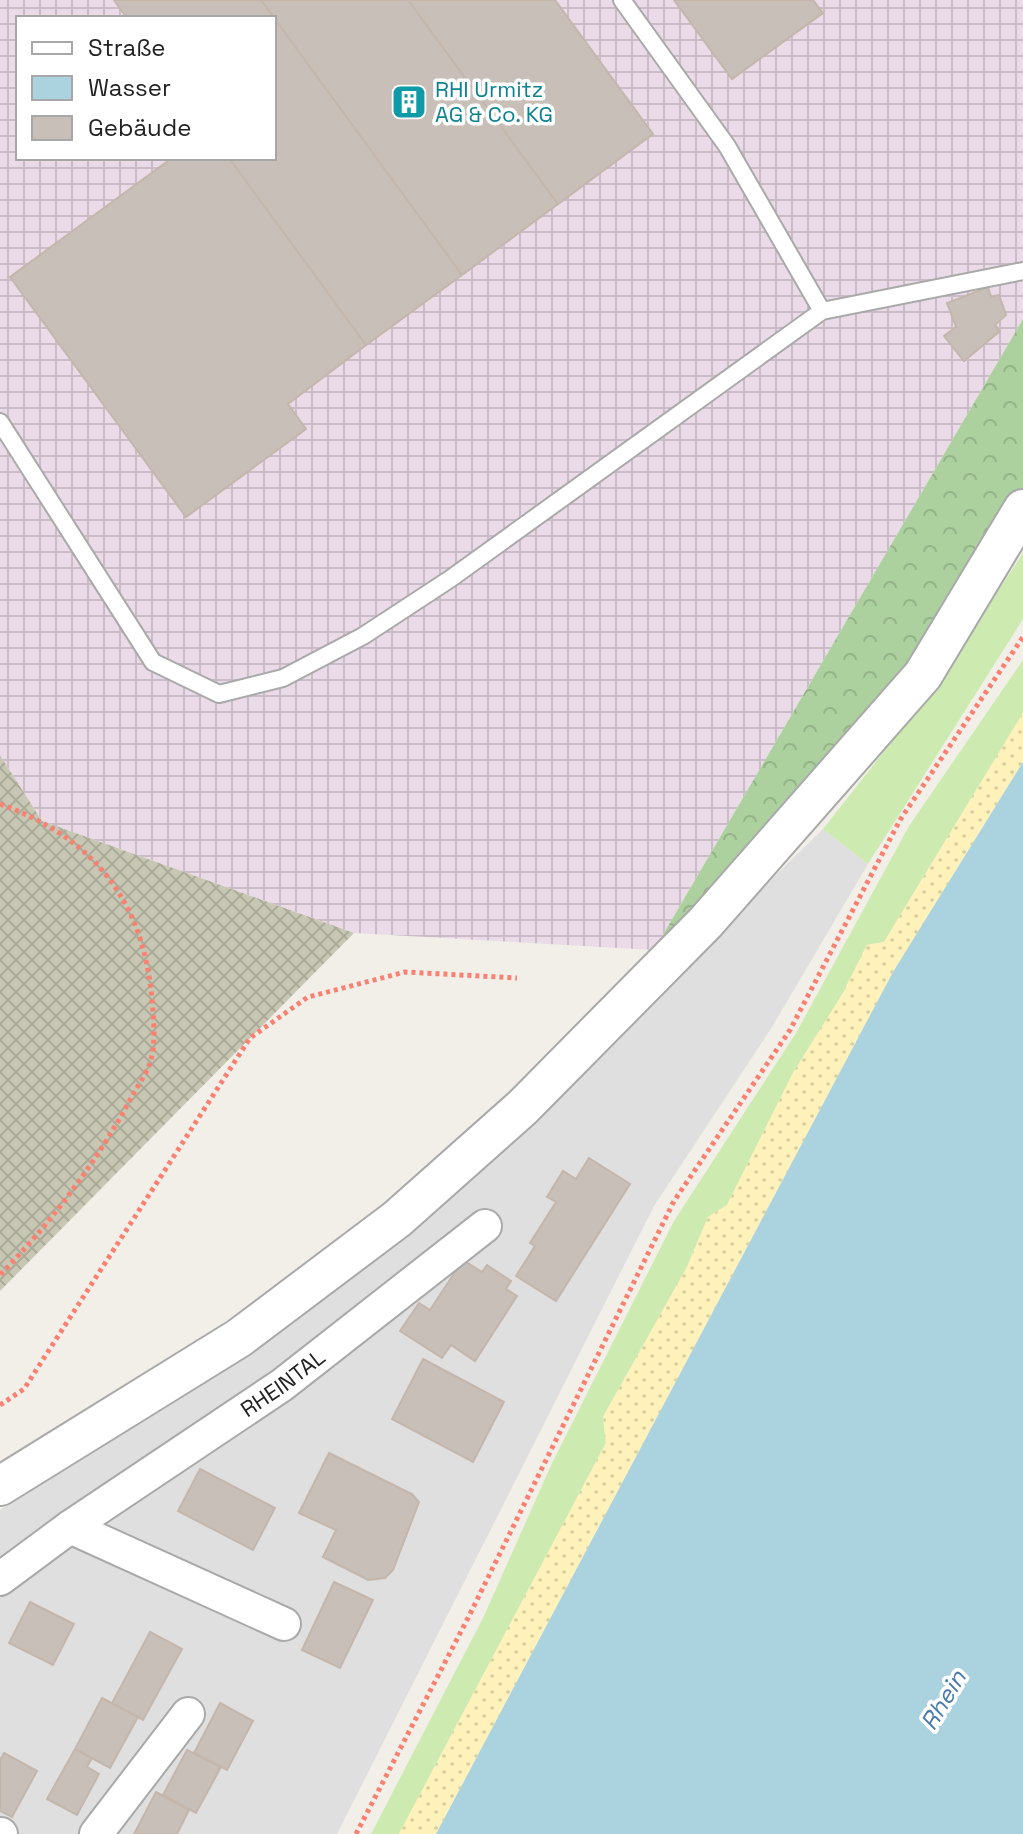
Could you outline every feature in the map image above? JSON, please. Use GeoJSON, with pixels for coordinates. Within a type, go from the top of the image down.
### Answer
{"type":"FeatureCollection","features":[{"type":"Feature","properties":{"kind":"street"},"geometry":{"type":"LineString","coordinates":[[0,1486],[239,1338],[397,1219],[523,1107],[706,922],[923,675],[1023,509]]}},
{"type":"Feature","properties":{"kind":"street","name":"RHEINTAL"},"geometry":{"type":"LineString","coordinates":[[0,1579],[70,1527],[282,1385],[485,1226]]}},
{"type":"Feature","properties":{"kind":"street"},"geometry":{"type":"LineString","coordinates":[[70,1527],[284,1624]]}},
{"type":"Feature","properties":{"kind":"street"},"geometry":{"type":"LineString","coordinates":[[96,1834],[188,1714]]}},
{"type":"Feature","properties":{"kind":"lane"},"geometry":{"type":"LineString","coordinates":[[622,0],[727,146],[822,311]]}},
{"type":"Feature","properties":{"kind":"lane"},"geometry":{"type":"LineString","coordinates":[[0,422],[153,662],[219,694],[283,678],[363,636],[450,579],[822,311],[1023,271]]}},
{"type":"Feature","properties":{"kind":"path"},"geometry":{"type":"LineString","coordinates":[[356,1834],[476,1602],[674,1201],[790,1030],[900,820],[1023,637]]}},
{"type":"Feature","properties":{"kind":"path"},"geometry":{"type":"LineString","coordinates":[[0,804],[24,813],[75,844],[104,869],[129,907],[148,965],[153,1007],[151,1062],[114,1129],[65,1198],[0,1275]]}},
{"type":"Feature","properties":{"kind":"path"},"geometry":{"type":"LineString","coordinates":[[0,1405],[24,1389],[250,1038],[308,997],[405,972],[517,978]]}},
{"type":"Feature","properties":{"kind":"shaded area"},"geometry":{"type":"Polygon","coordinates":[[[0,0],[1023,0],[1023,319],[654,950],[354,933],[42,821],[0,755],[0,0]]]}},
{"type":"Feature","properties":{"kind":"shaded area"},"geometry":{"type":"Polygon","coordinates":[[[0,755],[42,821],[354,933],[0,1291],[0,755]]]}},
{"type":"Feature","properties":{"kind":"shaded area"},"geometry":{"type":"Polygon","coordinates":[[[823,829],[868,864],[772,1027],[654,1206],[337,1834],[0,1834],[0,1510],[251,1354],[403,1239],[823,829]]]}},
{"type":"Feature","properties":{"kind":"green space"},"geometry":{"type":"Polygon","coordinates":[[[1023,319],[1023,493],[915,665],[654,950],[1023,319]]]}},
{"type":"Feature","properties":{"kind":"green space"},"geometry":{"type":"Polygon","coordinates":[[[1023,553],[1023,619],[868,864],[823,829],[937,684],[1023,553]]]}},
{"type":"Feature","properties":{"kind":"green space"},"geometry":{"type":"Polygon","coordinates":[[[1023,660],[1023,713],[884,942],[867,945],[843,993],[793,1073],[727,1205],[708,1217],[687,1267],[603,1417],[606,1443],[399,1834],[371,1834],[483,1618],[553,1461],[674,1221],[796,1033],[909,826],[1023,660]]]}},
{"type":"Feature","properties":{"kind":"sand"},"geometry":{"type":"Polygon","coordinates":[[[1023,713],[1023,762],[893,972],[436,1834],[399,1834],[606,1443],[603,1417],[687,1267],[708,1217],[727,1205],[793,1073],[843,993],[867,945],[884,942],[1023,713]]]}},
{"type":"Feature","properties":{"kind":"water","name":"Rhein"},"geometry":{"type":"Polygon","coordinates":[[[1023,762],[1023,1834],[436,1834],[893,972],[1023,762]]]}},
{"type":"Feature","properties":{"kind":"building"},"geometry":{"type":"Polygon","coordinates":[[[114,0],[261,0],[273,16],[126,16],[114,0]]]}},
{"type":"Feature","properties":{"kind":"building","name":"RHI Urmitz AG & Co. KG"},"geometry":{"type":"Polygon","coordinates":[[[261,0],[408,0],[558,204],[462,275],[276,21],[276,16],[273,16],[261,0]]]}},
{"type":"Feature","properties":{"kind":"building"},"geometry":{"type":"Polygon","coordinates":[[[408,0],[555,0],[653,134],[558,204],[408,0]]]}},
{"type":"Feature","properties":{"kind":"building"},"geometry":{"type":"Polygon","coordinates":[[[674,0],[813,0],[823,13],[732,79],[674,0]]]}},
{"type":"Feature","properties":{"kind":"building"},"geometry":{"type":"Polygon","coordinates":[[[276,21],[462,275],[366,345],[230,160],[276,160],[276,21]]]}},
{"type":"Feature","properties":{"kind":"building"},"geometry":{"type":"Polygon","coordinates":[[[169,160],[230,160],[366,345],[288,404],[306,429],[186,517],[10,277],[169,160]]]}},
{"type":"Feature","properties":{"kind":"building"},"geometry":{"type":"Polygon","coordinates":[[[988,287],[991,297],[999,295],[1006,315],[995,325],[1000,331],[964,361],[944,336],[956,327],[947,303],[988,287]]]}},
{"type":"Feature","properties":{"kind":"building"},"geometry":{"type":"Polygon","coordinates":[[[589,1158],[630,1184],[556,1301],[516,1276],[535,1246],[530,1243],[556,1202],[547,1197],[563,1171],[576,1179],[589,1158]]]}},
{"type":"Feature","properties":{"kind":"building"},"geometry":{"type":"Polygon","coordinates":[[[463,1260],[482,1272],[487,1265],[511,1281],[506,1289],[517,1296],[475,1361],[451,1345],[442,1358],[400,1331],[419,1303],[430,1310],[463,1260]]]}},
{"type":"Feature","properties":{"kind":"building"},"geometry":{"type":"Polygon","coordinates":[[[423,1359],[504,1402],[473,1462],[392,1419],[423,1359]]]}},
{"type":"Feature","properties":{"kind":"building"},"geometry":{"type":"Polygon","coordinates":[[[329,1453],[412,1494],[419,1502],[393,1570],[385,1578],[368,1580],[323,1557],[336,1530],[299,1513],[329,1453]]]}},
{"type":"Feature","properties":{"kind":"building"},"geometry":{"type":"Polygon","coordinates":[[[200,1469],[275,1508],[253,1550],[178,1511],[200,1469]]]}},
{"type":"Feature","properties":{"kind":"building"},"geometry":{"type":"Polygon","coordinates":[[[334,1582],[373,1600],[340,1668],[302,1650],[334,1582]]]}},
{"type":"Feature","properties":{"kind":"building"},"geometry":{"type":"Polygon","coordinates":[[[30,1602],[74,1624],[53,1665],[9,1643],[30,1602]]]}},
{"type":"Feature","properties":{"kind":"building"},"geometry":{"type":"Polygon","coordinates":[[[150,1632],[182,1649],[143,1720],[112,1703],[150,1632]]]}},
{"type":"Feature","properties":{"kind":"building"},"geometry":{"type":"Polygon","coordinates":[[[102,1698],[138,1717],[110,1768],[75,1749],[102,1698]]]}},
{"type":"Feature","properties":{"kind":"building"},"geometry":{"type":"Polygon","coordinates":[[[220,1703],[253,1721],[227,1770],[194,1753],[220,1703]]]}},
{"type":"Feature","properties":{"kind":"building"},"geometry":{"type":"Polygon","coordinates":[[[75,1749],[92,1758],[87,1767],[99,1774],[77,1815],[47,1799],[75,1749]]]}},
{"type":"Feature","properties":{"kind":"building"},"geometry":{"type":"Polygon","coordinates":[[[187,1750],[221,1767],[196,1813],[163,1795],[187,1750]]]}},
{"type":"Feature","properties":{"kind":"building"},"geometry":{"type":"Polygon","coordinates":[[[4,1753],[37,1771],[12,1817],[0,1811],[0,1760],[4,1753]]]}},
{"type":"Feature","properties":{"kind":"building"},"geometry":{"type":"Polygon","coordinates":[[[156,1792],[189,1810],[177,1834],[134,1834],[156,1792]]]}},
{"type":"Feature","properties":{"kind":"place","name":"RHI Urmitz AG & Co. KG"},"geometry":{"type":"Point","coordinates":[409,102]}}]}
